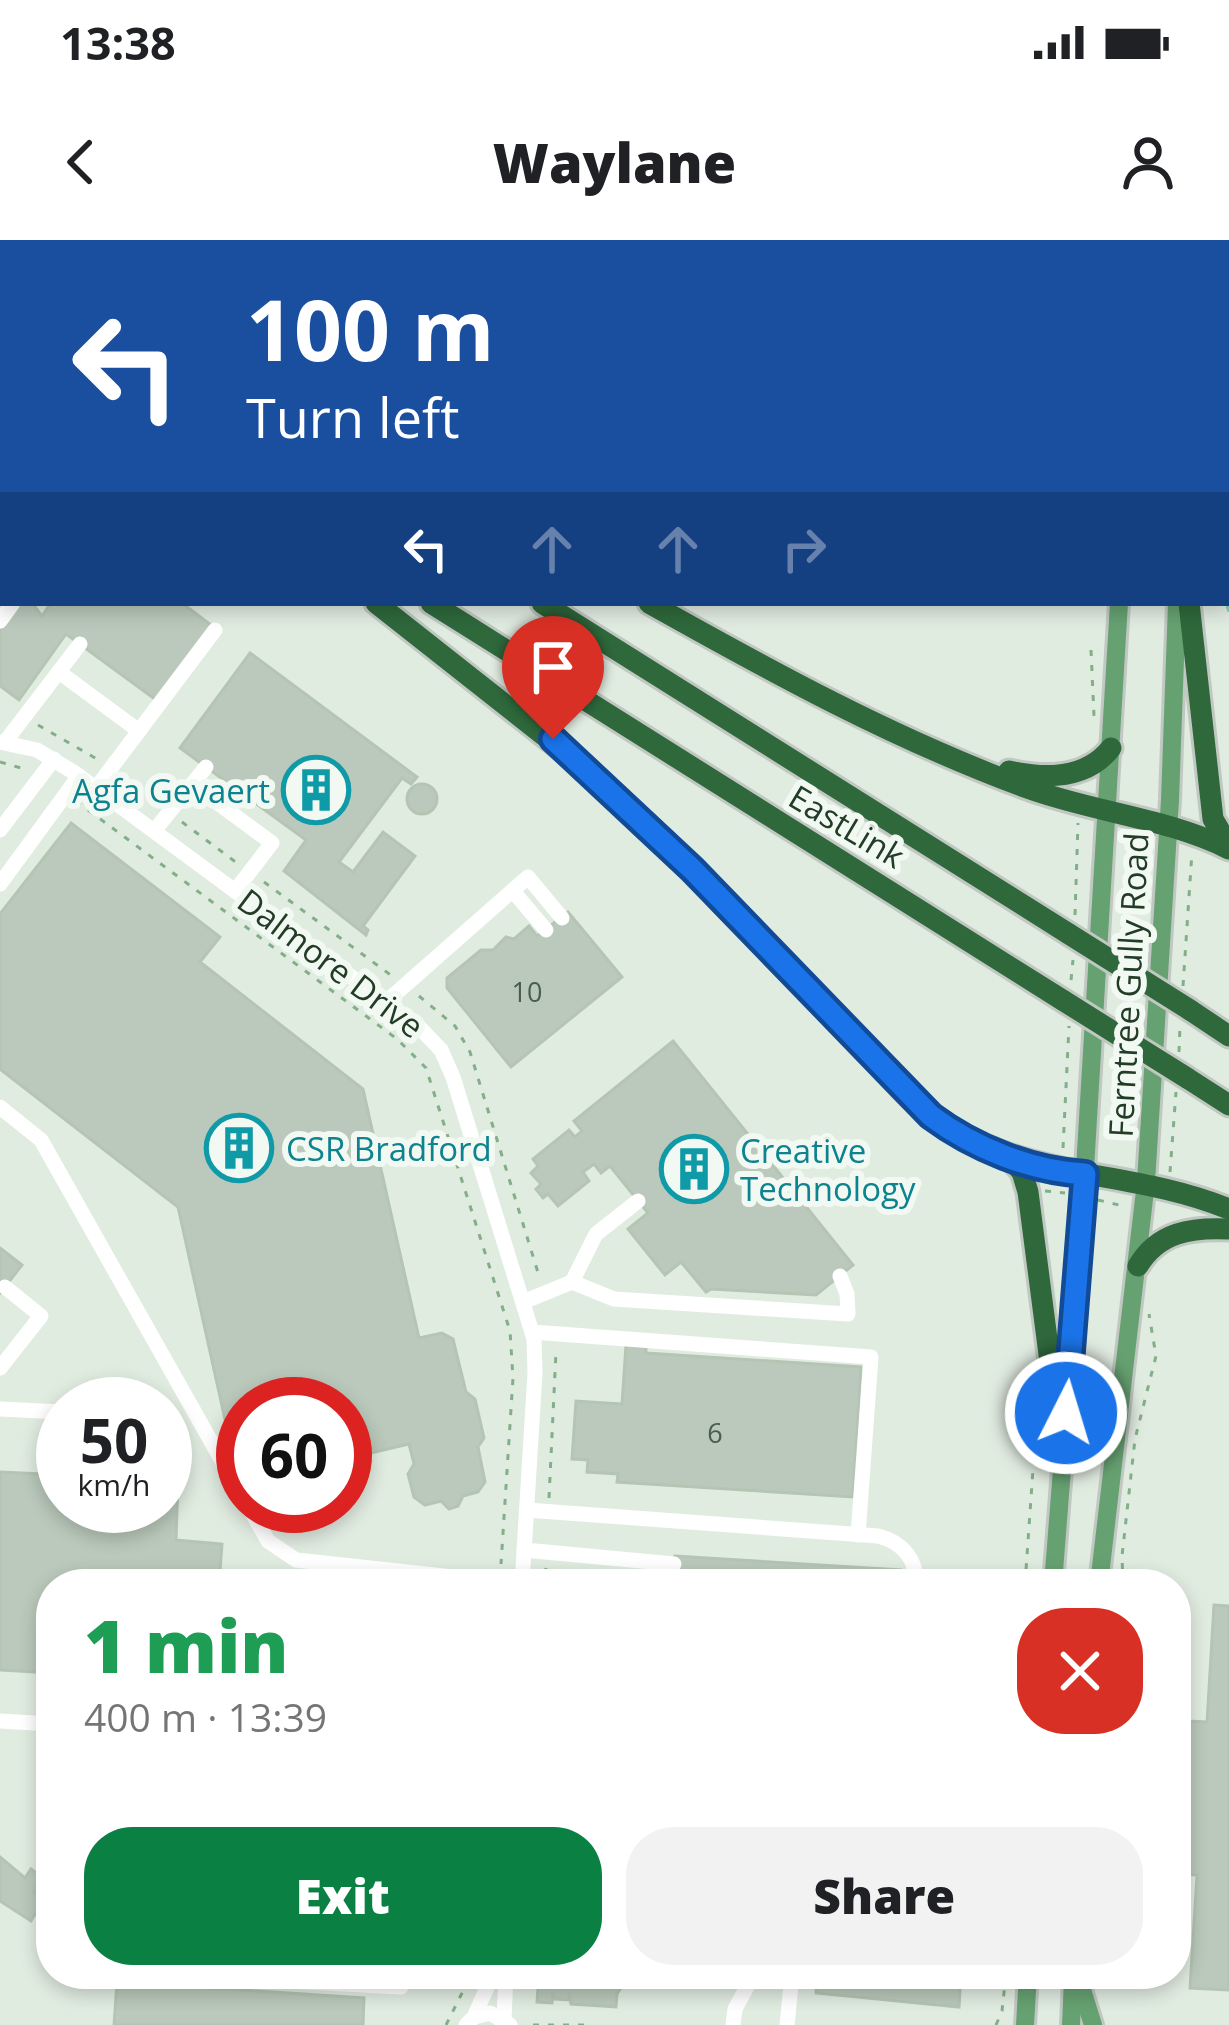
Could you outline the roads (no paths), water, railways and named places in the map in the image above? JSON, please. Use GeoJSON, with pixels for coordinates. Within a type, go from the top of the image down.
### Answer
{"type":"FeatureCollection","features":[{"type":"Feature","properties":{"kind":"highway"},"geometry":{"type":"LineString","coordinates":[[380,606],[512,706],[602,783],[712,889],[919,1106],[959,1136],[1009,1157],[1060,1170],[1146,1182],[1229,1209]]}},
{"type":"Feature","properties":{"kind":"highway","name":"EastLink"},"geometry":{"type":"LineString","coordinates":[[436,606],[1229,1105]]}},
{"type":"Feature","properties":{"kind":"highway","name":"EastLink"},"geometry":{"type":"LineString","coordinates":[[547,606],[1073,933],[1229,1036]]}},
{"type":"Feature","properties":{"kind":"highway"},"geometry":{"type":"LineString","coordinates":[[654,606],[830,704],[922,745],[1023,787],[1229,848]]}},
{"type":"Feature","properties":{"kind":"highway"},"geometry":{"type":"LineString","coordinates":[[1190,606],[1213,819],[1229,848]]}},
{"type":"Feature","properties":{"kind":"highway"},"geometry":{"type":"LineString","coordinates":[[922,745],[1005,770],[1047,776],[1091,767],[1111,748]]}},
{"type":"Feature","properties":{"kind":"highway"},"geometry":{"type":"LineString","coordinates":[[1009,1157],[1022,1172],[1028,1192],[1062,1455]]}},
{"type":"Feature","properties":{"kind":"highway"},"geometry":{"type":"LineString","coordinates":[[1138,1267],[1152,1245],[1163,1238],[1198,1229],[1229,1229]]}},
{"type":"Feature","properties":{"kind":"main road","name":"Ferntree Gully Road"},"geometry":{"type":"LineString","coordinates":[[1054,1569],[1085,1174],[1119,606]]}},
{"type":"Feature","properties":{"kind":"main road","name":"Ferntree Gully Road"},"geometry":{"type":"LineString","coordinates":[[1102,1569],[1146,1182],[1177,606]]}},
{"type":"Feature","properties":{"kind":"main road"},"geometry":{"type":"LineString","coordinates":[[1025,2024],[1027,1989]]}},
{"type":"Feature","properties":{"kind":"main road"},"geometry":{"type":"LineString","coordinates":[[1070,2025],[1074,1989]]}},
{"type":"Feature","properties":{"kind":"main road"},"geometry":{"type":"LineString","coordinates":[[1080,1989],[1093,2025]]}},
{"type":"Feature","properties":{"kind":"street"},"geometry":{"type":"LineString","coordinates":[[96,788],[215,630]]}},
{"type":"Feature","properties":{"kind":"street"},"geometry":{"type":"LineString","coordinates":[[3,742],[80,644]]}},
{"type":"Feature","properties":{"kind":"street"},"geometry":{"type":"LineString","coordinates":[[59,672],[139,731]]}},
{"type":"Feature","properties":{"kind":"street","name":"Dalmore Drive"},"geometry":{"type":"LineString","coordinates":[[3,742],[54,759],[96,788],[386,1002],[427,1034],[446,1058],[532,1332],[536,1373],[522,1569]]}},
{"type":"Feature","properties":{"kind":"street"},"geometry":{"type":"LineString","coordinates":[[0,830],[54,759]]}},
{"type":"Feature","properties":{"kind":"street"},"geometry":{"type":"LineString","coordinates":[[154,831],[206,767]]}},
{"type":"Feature","properties":{"kind":"street"},"geometry":{"type":"LineString","coordinates":[[0,884],[79,776]]}},
{"type":"Feature","properties":{"kind":"street"},"geometry":{"type":"LineString","coordinates":[[192,784],[272,843],[236,891]]}},
{"type":"Feature","properties":{"kind":"street"},"geometry":{"type":"LineString","coordinates":[[232,814],[246,796]]}},
{"type":"Feature","properties":{"kind":"street"},"geometry":{"type":"LineString","coordinates":[[386,1002],[528,877],[562,917]]}},
{"type":"Feature","properties":{"kind":"street"},"geometry":{"type":"LineString","coordinates":[[513,891],[545,930]]}},
{"type":"Feature","properties":{"kind":"street"},"geometry":{"type":"LineString","coordinates":[[0,1107],[41,1140],[216,1450]]}},
{"type":"Feature","properties":{"kind":"street"},"geometry":{"type":"LineString","coordinates":[[523,1302],[572,1282],[596,1234],[638,1201]]}},
{"type":"Feature","properties":{"kind":"street"},"geometry":{"type":"LineString","coordinates":[[572,1282],[616,1299],[848,1314],[847,1294],[839,1276]]}},
{"type":"Feature","properties":{"kind":"street"},"geometry":{"type":"LineString","coordinates":[[0,1368],[40,1316],[5,1287]]}},
{"type":"Feature","properties":{"kind":"street"},"geometry":{"type":"LineString","coordinates":[[532,1332],[871,1357],[858,1535]]}},
{"type":"Feature","properties":{"kind":"street"},"geometry":{"type":"LineString","coordinates":[[0,1409],[36,1411]]}},
{"type":"Feature","properties":{"kind":"street"},"geometry":{"type":"LineString","coordinates":[[527,1510],[886,1538],[902,1548],[916,1569]]}},
{"type":"Feature","properties":{"kind":"street"},"geometry":{"type":"LineString","coordinates":[[263,1533],[296,1560],[379,1569]]}},
{"type":"Feature","properties":{"kind":"street"},"geometry":{"type":"LineString","coordinates":[[524,1550],[674,1564]]}},
{"type":"Feature","properties":{"kind":"street"},"geometry":{"type":"LineString","coordinates":[[0,1721],[36,1723]]}},
{"type":"Feature","properties":{"kind":"street"},"geometry":{"type":"LineString","coordinates":[[470,2021],[483,1989]]}},
{"type":"Feature","properties":{"kind":"street"},"geometry":{"type":"LineString","coordinates":[[470,2021],[490,2013],[507,2022],[506,1989]]}},
{"type":"Feature","properties":{"kind":"street"},"geometry":{"type":"LineString","coordinates":[[734,2025],[736,2008],[746,1989]]}},
{"type":"Feature","properties":{"kind":"street"},"geometry":{"type":"LineString","coordinates":[[788,2025],[791,1989]]}},
{"type":"Feature","properties":{"kind":"waterway"},"geometry":{"type":"LineString","coordinates":[[1228,606],[1229,610]]}},
{"type":"Feature","properties":{"kind":"place","name":"Agfa Gevaert"},"geometry":{"type":"Point","coordinates":[316,790]}},
{"type":"Feature","properties":{"kind":"place","name":"CSR Bradford"},"geometry":{"type":"Point","coordinates":[239,1148]}},
{"type":"Feature","properties":{"kind":"place","name":"Creative Technology"},"geometry":{"type":"Point","coordinates":[694,1169]}}]}
